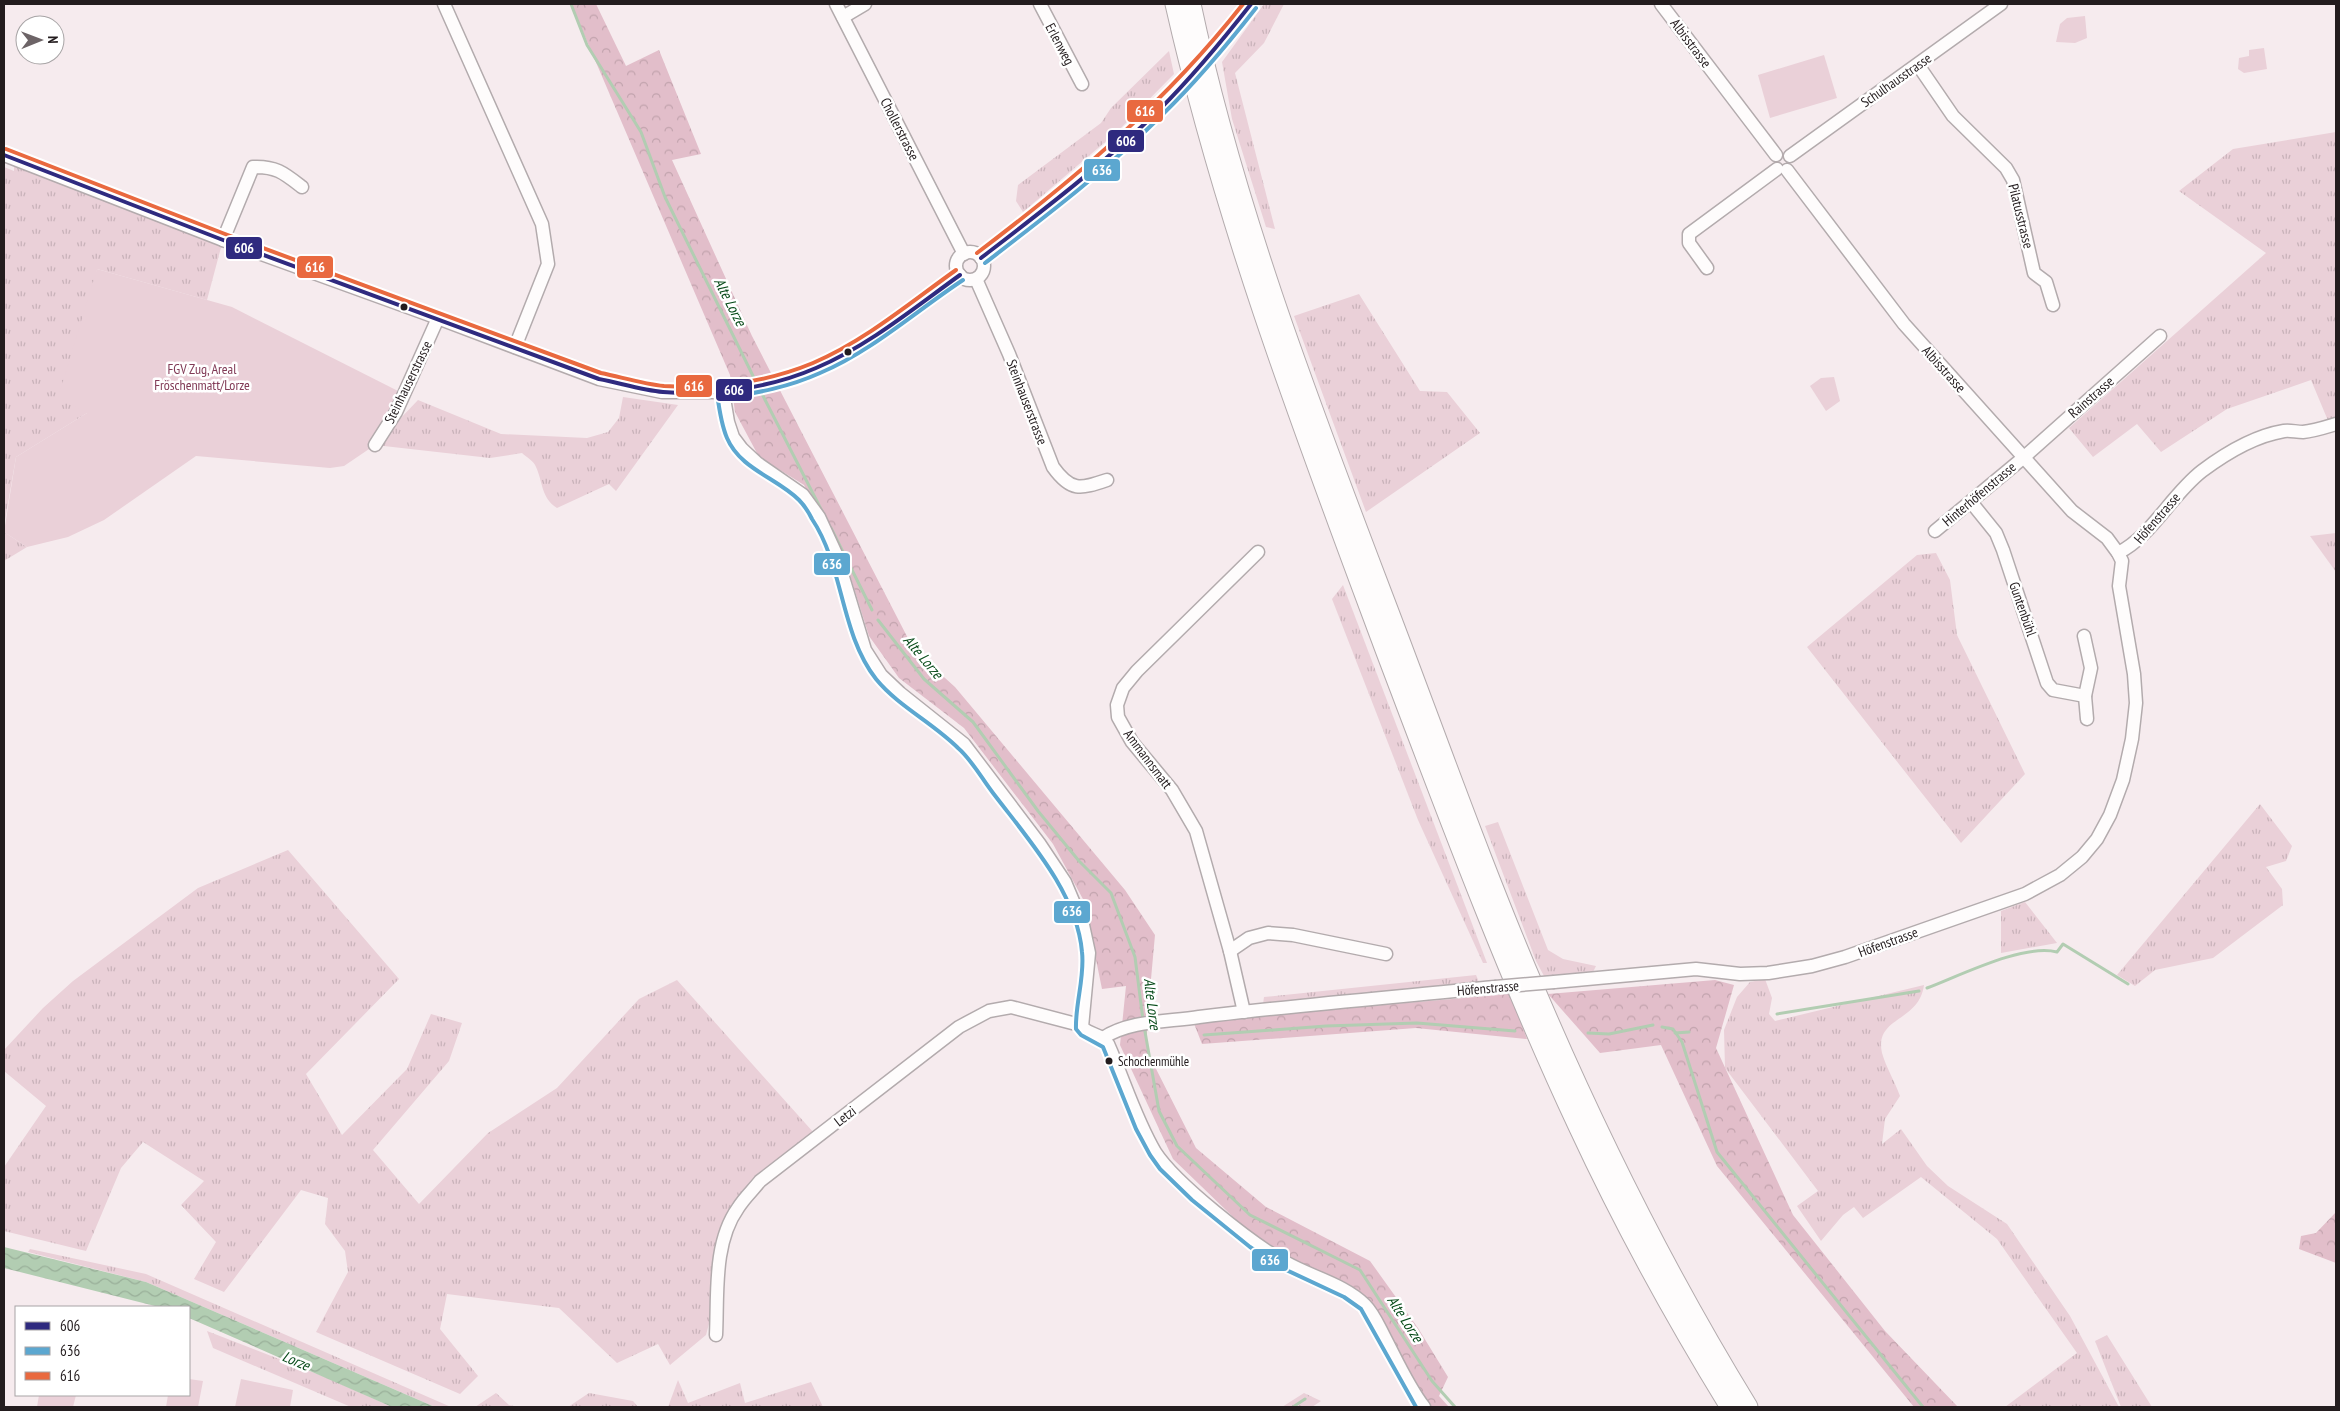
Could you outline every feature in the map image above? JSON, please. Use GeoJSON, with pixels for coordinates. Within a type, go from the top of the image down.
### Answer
{"type":"FeatureCollection","features":[{"type":"Feature","properties":{"kind":"highway"},"geometry":{"type":"LineString","coordinates":[[1175,4],[1217,168],[1267,328],[1373,617],[1487,917],[1545,1054],[1606,1184],[1662,1293],[1730,1407]]}},
{"type":"Feature","properties":{"kind":"highway"},"geometry":{"type":"LineString","coordinates":[[1191,4],[1227,144],[1281,316],[1362,540],[1507,920],[1571,1072],[1618,1171],[1694,1315],[1748,1407]]}},
{"type":"Feature","properties":{"kind":"street"},"geometry":{"type":"LineString","coordinates":[[444,4],[542,224],[548,264],[515,347]]}},
{"type":"Feature","properties":{"kind":"street","name":"Chollerstrasse"},"geometry":{"type":"LineString","coordinates":[[836,4],[964,254]]}},
{"type":"Feature","properties":{"kind":"street"},"geometry":{"type":"LineString","coordinates":[[843,17],[865,4]]}},
{"type":"Feature","properties":{"kind":"street","name":"Erlenweg"},"geometry":{"type":"LineString","coordinates":[[1040,4],[1082,84]]}},
{"type":"Feature","properties":{"kind":"street"},"geometry":{"type":"LineString","coordinates":[[981,258],[1086,178],[1168,103],[1228,34],[1251,4]]}},
{"type":"Feature","properties":{"kind":"street","name":"Albisstrasse"},"geometry":{"type":"LineString","coordinates":[[1662,4],[1776,155]]}},
{"type":"Feature","properties":{"kind":"street","name":"Schulhausstrasse"},"geometry":{"type":"LineString","coordinates":[[1790,156],[2001,4]]}},
{"type":"Feature","properties":{"kind":"street","name":"Pilatusstrasse"},"geometry":{"type":"LineString","coordinates":[[1918,65],[1953,116],[2006,168],[2013,180],[2034,273],[2046,282],[2053,305]]}},
{"type":"Feature","properties":{"kind":"street"},"geometry":{"type":"LineString","coordinates":[[1707,268],[1689,243],[1689,234],[1792,163],[1790,156],[1783,152],[1776,155],[1773,162],[1782,169]]}},
{"type":"Feature","properties":{"kind":"street"},"geometry":{"type":"LineString","coordinates":[[4,155],[223,240],[599,379],[624,386],[662,392],[722,392],[736,390],[791,378],[817,368],[848,352],[960,275]]}},
{"type":"Feature","properties":{"kind":"street"},"geometry":{"type":"LineString","coordinates":[[223,240],[253,168],[268,167],[280,170],[302,187]]}},
{"type":"Feature","properties":{"kind":"street","name":"Albisstrasse"},"geometry":{"type":"LineString","coordinates":[[1782,169],[1904,324],[2022,458],[2072,511],[2107,538],[2118,553]]}},
{"type":"Feature","properties":{"kind":"street"},"geometry":{"type":"LineString","coordinates":[[974,253],[981,258],[984,270],[976,279],[967,280],[960,275],[957,270],[957,262],[964,254],[974,253]]}},
{"type":"Feature","properties":{"kind":"street","name":"Steinhauserstrasse"},"geometry":{"type":"LineString","coordinates":[[976,279],[1009,354],[1053,467],[1062,479],[1079,488],[1107,480]]}},
{"type":"Feature","properties":{"kind":"street","name":"Steinhauserstrasse"},"geometry":{"type":"LineString","coordinates":[[374,445],[396,412],[438,318]]}},
{"type":"Feature","properties":{"kind":"street","name":"Rainstrasse"},"geometry":{"type":"LineString","coordinates":[[2022,458],[2160,336]]}},
{"type":"Feature","properties":{"kind":"street"},"geometry":{"type":"LineString","coordinates":[[722,392],[733,437],[742,449],[757,463],[803,495],[818,517],[836,554],[865,650],[881,675],[900,693],[964,744],[1040,843],[1062,876],[1075,903],[1087,940],[1087,978],[1081,1023],[1087,1032],[1103,1038],[1108,1044],[1142,1128],[1161,1160],[1190,1188],[1266,1250],[1285,1262],[1353,1295],[1366,1306],[1424,1407]]}},
{"type":"Feature","properties":{"kind":"street","name":"Höfenstrasse"},"geometry":{"type":"LineString","coordinates":[[1103,1038],[1123,1029],[1149,1024],[1244,1012],[1696,968],[1740,974],[1812,966],[1845,957],[2025,894],[2060,875],[2087,851],[2110,815],[2123,780],[2132,739],[2136,703],[2119,586],[2122,561],[2118,553],[2132,547],[2153,525],[2174,497],[2202,472],[2244,444],[2269,434],[2286,431],[2302,432],[2336,424]]}},
{"type":"Feature","properties":{"kind":"street","name":"Hinterhöfenstrasse"},"geometry":{"type":"LineString","coordinates":[[1935,531],[2022,458]]}},
{"type":"Feature","properties":{"kind":"street","name":"Guntenbühl"},"geometry":{"type":"LineString","coordinates":[[1971,502],[1996,533],[2047,683],[2053,690],[2085,696]]}},
{"type":"Feature","properties":{"kind":"street","name":"Ammannsmatt"},"geometry":{"type":"LineString","coordinates":[[1244,1012],[1230,951],[1196,831],[1172,790],[1132,742],[1118,717],[1117,705],[1123,688],[1137,671],[1258,552]]}},
{"type":"Feature","properties":{"kind":"street"},"geometry":{"type":"LineString","coordinates":[[2084,636],[2091,668],[2085,696],[2088,719]]}},
{"type":"Feature","properties":{"kind":"street"},"geometry":{"type":"LineString","coordinates":[[1230,951],[1249,938],[1268,933],[1293,935],[1386,954]]}},
{"type":"Feature","properties":{"kind":"street","name":"Letzi"},"geometry":{"type":"LineString","coordinates":[[716,1335],[719,1264],[724,1235],[737,1208],[760,1181],[959,1027],[989,1011],[1011,1007],[1076,1024],[1081,1023]]}},
{"type":"Feature","properties":{"kind":"green space"},"geometry":{"type":"Polygon","coordinates":[[[571,4],[596,4],[626,66],[659,50],[701,154],[672,160],[752,336],[914,650],[955,687],[1125,890],[1155,935],[1147,1023],[1147,1051],[1196,1148],[1266,1207],[1370,1261],[1418,1328],[1448,1377],[1439,1396],[1449,1407],[1432,1407],[1390,1346],[1371,1303],[1257,1240],[1173,1159],[1120,1045],[1126,986],[1102,989],[1084,901],[1053,844],[964,728],[899,678],[869,636],[848,569],[804,485],[759,457],[735,412],[730,375],[571,4]]]}},
{"type":"Feature","properties":{"kind":"green space"},"geometry":{"type":"Polygon","coordinates":[[[1264,4],[1284,4],[1264,43],[1235,73],[1275,229],[1266,227],[1232,119],[1222,62],[1264,4]]]}},
{"type":"Feature","properties":{"kind":"green space"},"geometry":{"type":"Polygon","coordinates":[[[2085,16],[2087,38],[2075,43],[2056,42],[2060,24],[2067,18],[2085,16]]]}},
{"type":"Feature","properties":{"kind":"green space"},"geometry":{"type":"Polygon","coordinates":[[[2264,48],[2267,69],[2244,73],[2238,69],[2239,58],[2249,56],[2249,50],[2264,48]]]}},
{"type":"Feature","properties":{"kind":"green space"},"geometry":{"type":"Polygon","coordinates":[[[1169,51],[1174,74],[1118,131],[1023,212],[1016,201],[1018,185],[1101,123],[1111,108],[1169,51]]]}},
{"type":"Feature","properties":{"kind":"green space"},"geometry":{"type":"Polygon","coordinates":[[[1824,55],[1837,98],[1770,118],[1758,75],[1824,55]]]}},
{"type":"Feature","properties":{"kind":"green space"},"geometry":{"type":"Polygon","coordinates":[[[2336,132],[2336,421],[2329,423],[2311,380],[2227,409],[2161,452],[2137,424],[2093,457],[2069,428],[2266,253],[2179,191],[2233,149],[2336,132]]]}},
{"type":"Feature","properties":{"kind":"green space"},"geometry":{"type":"Polygon","coordinates":[[[14,159],[223,240],[207,300],[97,269],[87,413],[16,457],[4,527],[4,167],[14,171],[14,159]]]}},
{"type":"Feature","properties":{"kind":"green space","name":"FGV Zug, Areal Fröschenmatt/Lorze"},"geometry":{"type":"Polygon","coordinates":[[[97,269],[232,307],[404,394],[375,445],[344,466],[330,468],[196,456],[104,520],[68,537],[27,547],[4,532],[16,457],[87,413],[58,398],[97,269]]]}},
{"type":"Feature","properties":{"kind":"green space"},"geometry":{"type":"Polygon","coordinates":[[[1359,294],[1420,391],[1447,392],[1480,433],[1366,512],[1294,316],[1359,294]]]}},
{"type":"Feature","properties":{"kind":"green space"},"geometry":{"type":"Polygon","coordinates":[[[1834,377],[1840,401],[1826,411],[1810,386],[1821,378],[1834,377]]]}},
{"type":"Feature","properties":{"kind":"green space"},"geometry":{"type":"Polygon","coordinates":[[[623,397],[678,405],[616,491],[609,484],[557,508],[545,495],[535,465],[522,453],[490,458],[375,445],[418,400],[501,434],[587,438],[608,432],[619,418],[623,397]]]}},
{"type":"Feature","properties":{"kind":"green space"},"geometry":{"type":"Polygon","coordinates":[[[4,532],[27,547],[4,561],[4,532]]]}},
{"type":"Feature","properties":{"kind":"green space"},"geometry":{"type":"Polygon","coordinates":[[[2336,533],[2336,572],[2310,536],[2336,533]]]}},
{"type":"Feature","properties":{"kind":"green space"},"geometry":{"type":"Polygon","coordinates":[[[1936,553],[1950,580],[1957,635],[2025,774],[1961,843],[1807,647],[1917,555],[1936,553]]]}},
{"type":"Feature","properties":{"kind":"green space"},"geometry":{"type":"Polygon","coordinates":[[[1343,585],[1487,963],[1483,963],[1418,820],[1332,599],[1343,585]]]}},
{"type":"Feature","properties":{"kind":"green space"},"geometry":{"type":"Polygon","coordinates":[[[2260,804],[2292,846],[2286,861],[2266,867],[2282,889],[2283,905],[2213,958],[2155,970],[2135,986],[2117,975],[2260,804]]]}},
{"type":"Feature","properties":{"kind":"green space"},"geometry":{"type":"Polygon","coordinates":[[[1498,822],[1548,950],[1563,959],[1596,966],[1593,972],[1544,976],[1536,961],[1485,826],[1498,822]]]}},
{"type":"Feature","properties":{"kind":"green space"},"geometry":{"type":"Polygon","coordinates":[[[288,850],[399,979],[306,1074],[342,1135],[407,1069],[431,1014],[462,1023],[449,1061],[373,1150],[419,1204],[488,1133],[557,1088],[639,999],[677,980],[814,1133],[755,1178],[733,1203],[719,1237],[710,1320],[706,1335],[670,1365],[658,1344],[617,1363],[559,1308],[447,1294],[440,1329],[478,1376],[460,1394],[316,1332],[348,1272],[345,1251],[325,1224],[328,1198],[301,1190],[224,1292],[194,1279],[216,1242],[181,1205],[204,1181],[143,1142],[121,1168],[86,1251],[4,1231],[4,1167],[46,1106],[4,1071],[4,1050],[43,1008],[73,981],[198,888],[288,850]]]}},
{"type":"Feature","properties":{"kind":"green space"},"geometry":{"type":"Polygon","coordinates":[[[2025,902],[2057,943],[2001,953],[2001,911],[2025,902]]]}},
{"type":"Feature","properties":{"kind":"green space"},"geometry":{"type":"Polygon","coordinates":[[[1476,975],[1479,982],[1263,1004],[1264,997],[1476,975]]]}},
{"type":"Feature","properties":{"kind":"green space"},"geometry":{"type":"Polygon","coordinates":[[[1765,979],[1772,998],[1769,1014],[1775,1021],[1924,985],[1920,997],[1914,1006],[1890,1025],[1884,1032],[1881,1041],[1882,1053],[1900,1096],[1885,1119],[1882,1144],[1901,1129],[1927,1166],[1948,1186],[2007,1224],[2070,1316],[2119,1407],[2005,1407],[2077,1353],[1997,1239],[1921,1177],[1863,1218],[1854,1207],[1843,1215],[1821,1241],[1797,1206],[1818,1191],[1725,1068],[1724,1030],[1737,997],[1750,982],[1765,979]]]}},
{"type":"Feature","properties":{"kind":"green space"},"geometry":{"type":"Polygon","coordinates":[[[1715,980],[1734,985],[1716,1048],[1793,1215],[1885,1331],[1958,1407],[1914,1407],[1717,1166],[1661,1045],[1600,1053],[1548,994],[1715,980]]]}},
{"type":"Feature","properties":{"kind":"green space"},"geometry":{"type":"Polygon","coordinates":[[[1511,994],[1527,1039],[1416,1028],[1202,1044],[1193,1021],[1511,994]]]}},
{"type":"Feature","properties":{"kind":"green space"},"geometry":{"type":"Polygon","coordinates":[[[2336,1212],[2336,1263],[2299,1249],[2301,1236],[2316,1233],[2336,1212]]]}},
{"type":"Feature","properties":{"kind":"green space"},"geometry":{"type":"Polygon","coordinates":[[[30,1249],[146,1274],[451,1407],[435,1407],[146,1282],[28,1252],[30,1249]]]}},
{"type":"Feature","properties":{"kind":"green space"},"geometry":{"type":"Polygon","coordinates":[[[207,1331],[325,1377],[392,1407],[351,1407],[213,1348],[207,1331]]]}},
{"type":"Feature","properties":{"kind":"green space"},"geometry":{"type":"Polygon","coordinates":[[[2107,1335],[2152,1407],[2121,1407],[2095,1341],[2107,1335]]]}},
{"type":"Feature","properties":{"kind":"green space"},"geometry":{"type":"Polygon","coordinates":[[[190,1379],[203,1381],[198,1407],[166,1407],[168,1396],[190,1396],[190,1379]]]}},
{"type":"Feature","properties":{"kind":"green space"},"geometry":{"type":"Polygon","coordinates":[[[241,1379],[293,1390],[290,1407],[235,1407],[241,1379]]]}},
{"type":"Feature","properties":{"kind":"green space"},"geometry":{"type":"Polygon","coordinates":[[[678,1380],[688,1403],[740,1383],[745,1403],[811,1382],[823,1407],[668,1407],[678,1380]]]}},
{"type":"Feature","properties":{"kind":"green space"},"geometry":{"type":"Polygon","coordinates":[[[496,1393],[509,1405],[519,1407],[475,1407],[496,1393]]]}},
{"type":"Feature","properties":{"kind":"green space"},"geometry":{"type":"Polygon","coordinates":[[[589,1393],[633,1401],[638,1407],[568,1407],[589,1393]]]}},
{"type":"Feature","properties":{"kind":"green space"},"geometry":{"type":"Polygon","coordinates":[[[1304,1393],[1321,1401],[1312,1407],[1282,1407],[1304,1393]]]}},
{"type":"Feature","properties":{"kind":"green space"},"geometry":{"type":"Polygon","coordinates":[[[39,1396],[76,1396],[73,1407],[37,1407],[39,1396]]]}},
{"type":"Feature","properties":{"kind":"water","name":"Lorze"},"geometry":{"type":"Polygon","coordinates":[[[4,1247],[146,1282],[435,1407],[392,1407],[190,1318],[190,1306],[155,1306],[4,1268],[4,1247]]]}},
{"type":"Feature","properties":{"kind":"waterway","name":"Alte Lorze"},"geometry":{"type":"LineString","coordinates":[[571,4],[587,45],[641,132],[665,197],[756,382]]}},
{"type":"Feature","properties":{"kind":"waterway","name":"Alte Lorze"},"geometry":{"type":"LineString","coordinates":[[759,388],[823,513]]}},
{"type":"Feature","properties":{"kind":"waterway","name":"Alte Lorze"},"geometry":{"type":"LineString","coordinates":[[831,528],[872,610]]}},
{"type":"Feature","properties":{"kind":"waterway","name":"Alte Lorze"},"geometry":{"type":"LineString","coordinates":[[878,620],[924,679],[973,722],[1038,811],[1079,861],[1111,893],[1135,957],[1143,1020]]}},
{"type":"Feature","properties":{"kind":"waterway"},"geometry":{"type":"LineString","coordinates":[[1927,988],[2010,956],[2043,950],[2057,952],[2063,944],[2128,984]]}},
{"type":"Feature","properties":{"kind":"waterway"},"geometry":{"type":"LineString","coordinates":[[1777,1014],[1919,991]]}},
{"type":"Feature","properties":{"kind":"waterway"},"geometry":{"type":"LineString","coordinates":[[1204,1035],[1326,1026],[1417,1023],[1515,1031]]}},
{"type":"Feature","properties":{"kind":"waterway"},"geometry":{"type":"LineString","coordinates":[[1588,1033],[1609,1034],[1653,1025]]}},
{"type":"Feature","properties":{"kind":"waterway","name":"Alte Lorze"},"geometry":{"type":"LineString","coordinates":[[1144,1026],[1159,1111],[1177,1146],[1250,1215],[1360,1270],[1432,1381],[1455,1407]]}},
{"type":"Feature","properties":{"kind":"waterway"},"geometry":{"type":"LineString","coordinates":[[1662,1027],[1673,1029],[1682,1042],[1717,1152],[1923,1407]]}},
{"type":"Feature","properties":{"kind":"waterway"},"geometry":{"type":"LineString","coordinates":[[1675,1033],[1689,1032]]}},
{"type":"Feature","properties":{"kind":"waterway"},"geometry":{"type":"LineString","coordinates":[[1293,1407],[1305,1399]]}},
{"type":"Feature","properties":{"kind":"transit line","name":"616"},"geometry":{"type":"LineString","coordinates":[[977,253],[1050,196],[1118,137],[1183,74],[1243,4]]}},
{"type":"Feature","properties":{"kind":"transit line","name":"606"},"geometry":{"type":"LineString","coordinates":[[981,258],[1072,187],[1138,130],[1195,72],[1251,4]]}},
{"type":"Feature","properties":{"kind":"transit line","name":"636"},"geometry":{"type":"LineString","coordinates":[[985,263],[1076,192],[1121,154],[1200,76],[1256,8]]}},
{"type":"Feature","properties":{"kind":"transit line","name":"616"},"geometry":{"type":"LineString","coordinates":[[6,149],[225,234],[601,373],[656,385],[683,387],[740,383],[795,370],[851,344],[905,308],[956,270]]}},
{"type":"Feature","properties":{"kind":"transit line","name":"606"},"geometry":{"type":"LineString","coordinates":[[4,155],[223,240],[599,379],[655,391],[702,393],[741,389],[780,381],[798,375],[835,359],[872,338],[960,275]]}},
{"type":"Feature","properties":{"kind":"transit line","name":"636"},"geometry":{"type":"LineString","coordinates":[[724,398],[785,386],[839,364],[876,342],[963,280]]}},
{"type":"Feature","properties":{"kind":"transit line","name":"636"},"geometry":{"type":"LineString","coordinates":[[717,393],[723,427],[733,449],[750,465],[790,492],[805,507],[811,517],[830,558],[855,641],[864,661],[876,679],[895,698],[948,739],[968,758],[1035,848],[1061,888],[1078,930],[1083,961],[1076,1029],[1081,1035],[1103,1047],[1136,1129],[1150,1155],[1160,1169],[1192,1200],[1250,1247],[1282,1268],[1344,1297],[1361,1309],[1416,1407]]}},
{"type":"Feature","properties":{"kind":"place","name":"Schochenmühle"},"geometry":{"type":"Point","coordinates":[1109,1061]}}]}
